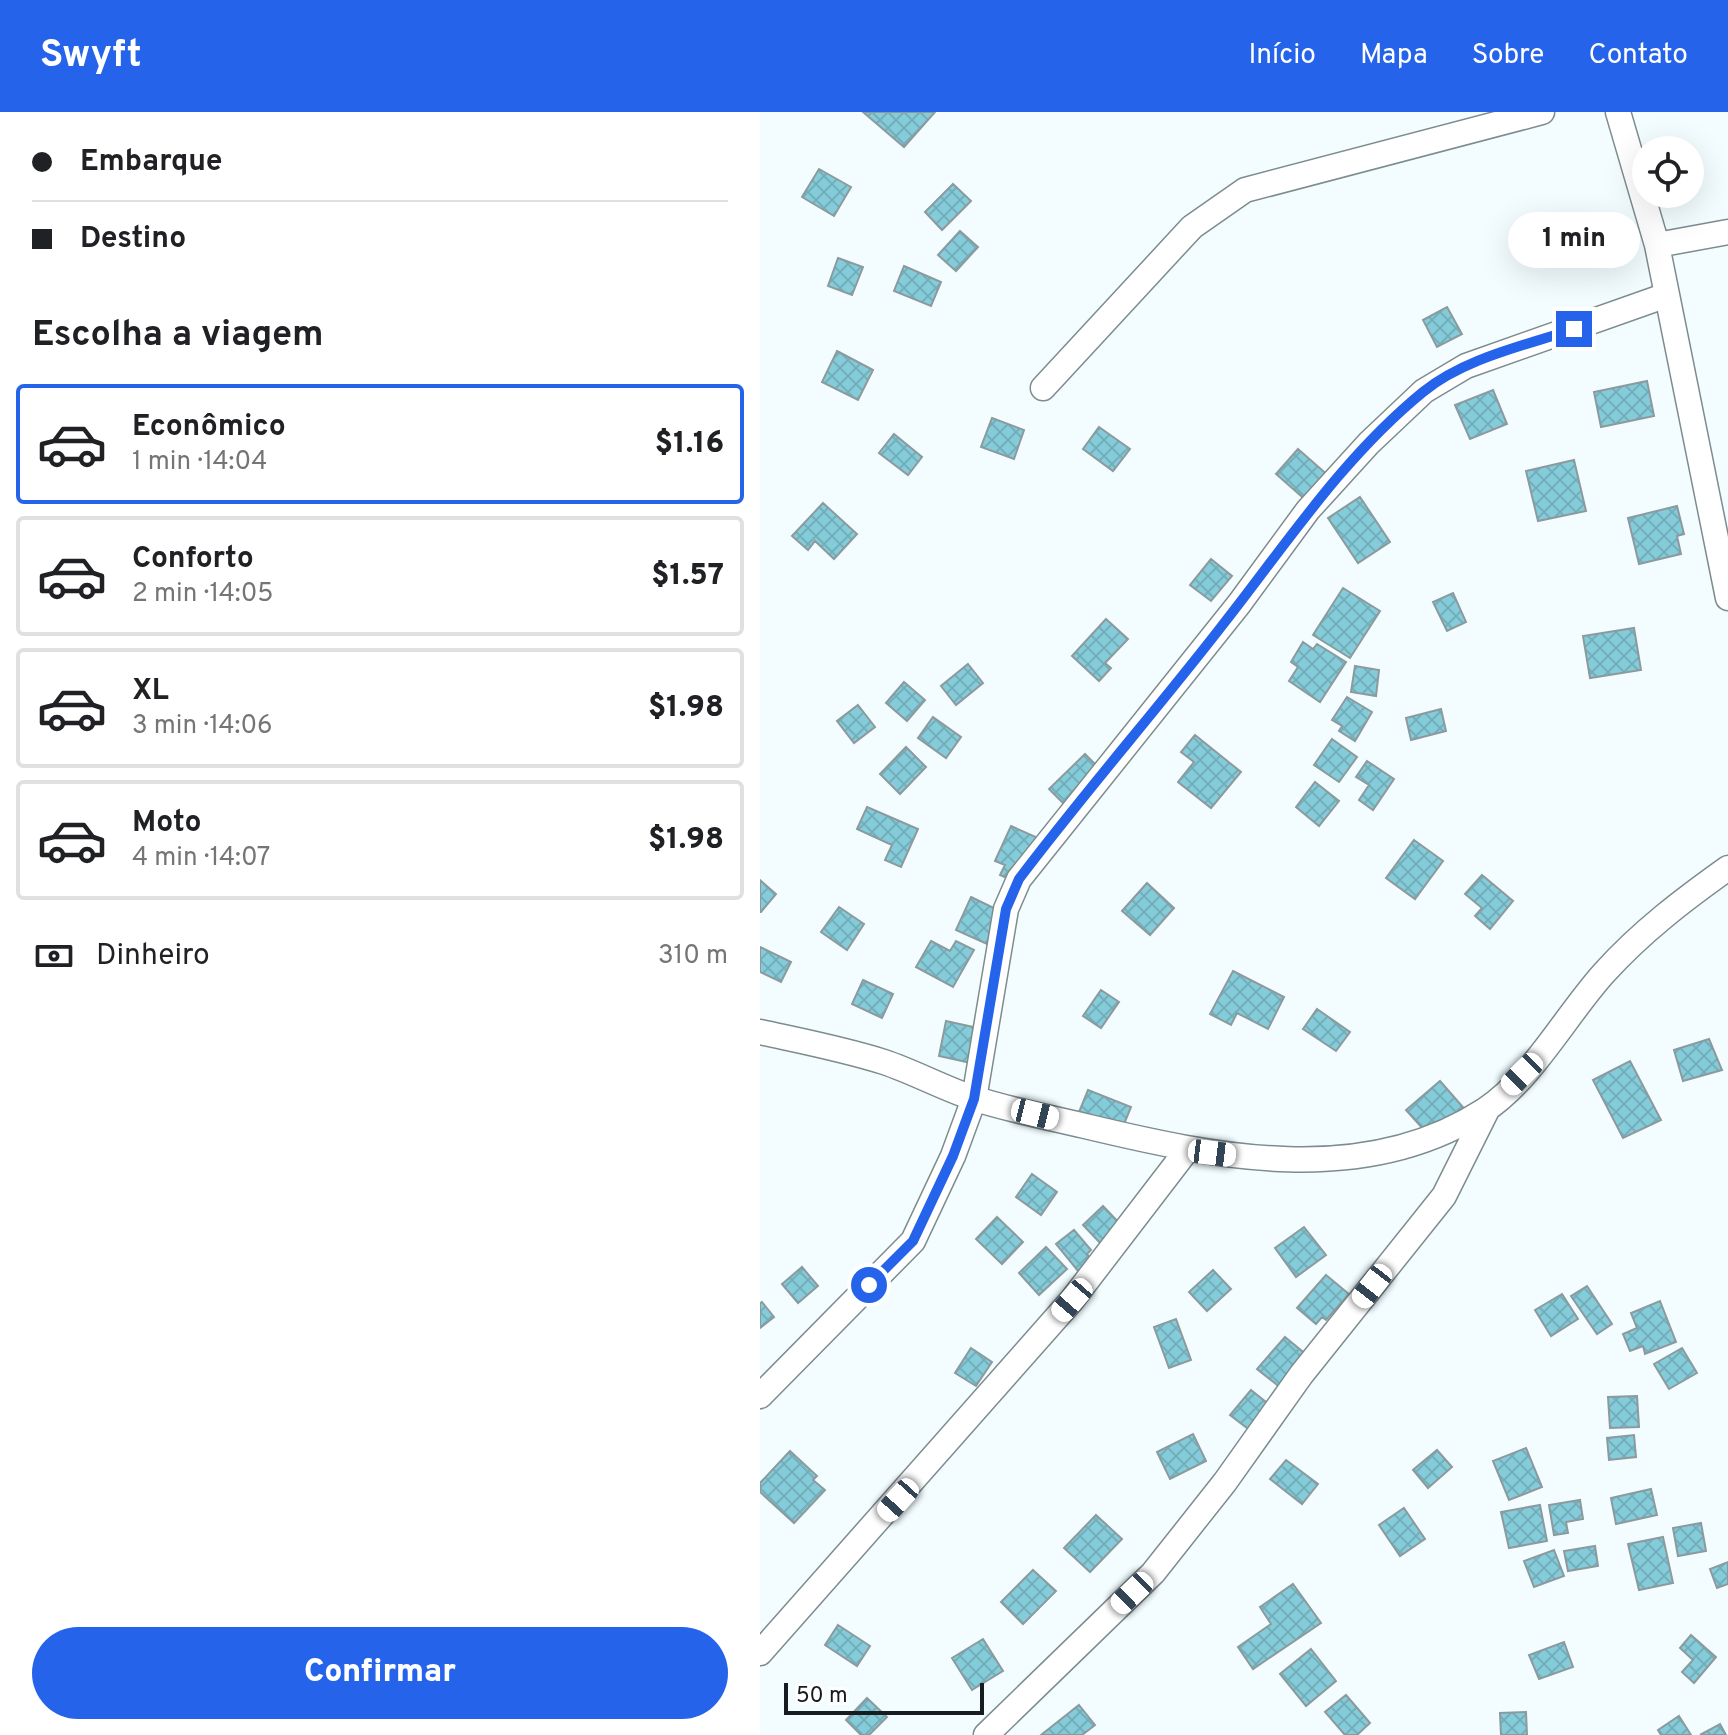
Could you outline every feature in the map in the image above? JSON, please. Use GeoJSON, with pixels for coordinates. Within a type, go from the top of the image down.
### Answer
{"type":"FeatureCollection","features":[{"type":"Feature","properties":{"kind":"street"},"geometry":{"type":"LineString","coordinates":[[1043,388],[1192,227],[1245,190],[1542,112]]}},
{"type":"Feature","properties":{"kind":"street"},"geometry":{"type":"LineString","coordinates":[[1618,112],[1657,245],[1728,598]]}},
{"type":"Feature","properties":{"kind":"street"},"geometry":{"type":"LineString","coordinates":[[1657,245],[1728,232]]}},
{"type":"Feature","properties":{"kind":"street"},"geometry":{"type":"LineString","coordinates":[[760,1396],[913,1241],[953,1156],[974,1099],[1006,909],[1019,879],[1210,641],[1308,510],[1369,443],[1424,391],[1466,366],[1667,295]]}},
{"type":"Feature","properties":{"kind":"street"},"geometry":{"type":"LineString","coordinates":[[760,1032],[885,1062],[974,1099],[1187,1150],[1260,1159],[1313,1160],[1367,1153],[1454,1127],[1488,1108],[1539,1056],[1603,974],[1664,914],[1728,868]]}},
{"type":"Feature","properties":{"kind":"street"},"geometry":{"type":"LineString","coordinates":[[986,1735],[1153,1573],[1301,1375],[1444,1196],[1488,1108]]}},
{"type":"Feature","properties":{"kind":"street"},"geometry":{"type":"LineString","coordinates":[[760,1653],[1072,1300],[1187,1150]]}},
{"type":"Feature","properties":{"kind":"building"},"geometry":{"type":"Polygon","coordinates":[[[863,112],[935,112],[904,147],[863,112]]]}},
{"type":"Feature","properties":{"kind":"building"},"geometry":{"type":"Polygon","coordinates":[[[819,169],[851,187],[834,216],[802,197],[819,169]]]}},
{"type":"Feature","properties":{"kind":"building"},"geometry":{"type":"Polygon","coordinates":[[[953,184],[971,201],[942,230],[925,212],[953,184]]]}},
{"type":"Feature","properties":{"kind":"building"},"geometry":{"type":"Polygon","coordinates":[[[960,231],[978,247],[956,271],[938,255],[960,231]]]}},
{"type":"Feature","properties":{"kind":"building"},"geometry":{"type":"Polygon","coordinates":[[[838,258],[863,267],[852,295],[828,286],[838,258]]]}},
{"type":"Feature","properties":{"kind":"building"},"geometry":{"type":"Polygon","coordinates":[[[904,266],[941,282],[931,306],[894,291],[904,266]]]}},
{"type":"Feature","properties":{"kind":"building"},"geometry":{"type":"Polygon","coordinates":[[[1447,307],[1462,334],[1437,347],[1423,320],[1447,307]]]}},
{"type":"Feature","properties":{"kind":"building"},"geometry":{"type":"Polygon","coordinates":[[[837,351],[873,370],[858,400],[822,382],[837,351]]]}},
{"type":"Feature","properties":{"kind":"building"},"geometry":{"type":"Polygon","coordinates":[[[1647,381],[1654,416],[1601,427],[1594,392],[1647,381]]]}},
{"type":"Feature","properties":{"kind":"building"},"geometry":{"type":"Polygon","coordinates":[[[1493,390],[1507,424],[1470,439],[1455,405],[1493,390]]]}},
{"type":"Feature","properties":{"kind":"building"},"geometry":{"type":"Polygon","coordinates":[[[992,418],[1024,430],[1014,459],[981,447],[992,418]]]}},
{"type":"Feature","properties":{"kind":"building"},"geometry":{"type":"Polygon","coordinates":[[[1099,427],[1130,449],[1113,471],[1083,449],[1099,427]]]}},
{"type":"Feature","properties":{"kind":"building"},"geometry":{"type":"Polygon","coordinates":[[[894,434],[922,457],[908,475],[879,453],[894,434]]]}},
{"type":"Feature","properties":{"kind":"building"},"geometry":{"type":"Polygon","coordinates":[[[1298,449],[1330,477],[1308,502],[1276,474],[1298,449]]]}},
{"type":"Feature","properties":{"kind":"building"},"geometry":{"type":"Polygon","coordinates":[[[1574,460],[1586,511],[1538,521],[1526,471],[1574,460]]]}},
{"type":"Feature","properties":{"kind":"building"},"geometry":{"type":"Polygon","coordinates":[[[1360,497],[1390,542],[1358,563],[1328,518],[1360,497]]]}},
{"type":"Feature","properties":{"kind":"building"},"geometry":{"type":"Polygon","coordinates":[[[823,503],[857,534],[834,559],[815,541],[808,550],[792,536],[823,503]]]}},
{"type":"Feature","properties":{"kind":"building"},"geometry":{"type":"Polygon","coordinates":[[[1677,506],[1684,534],[1677,536],[1681,554],[1639,564],[1628,518],[1677,506]]]}},
{"type":"Feature","properties":{"kind":"building"},"geometry":{"type":"Polygon","coordinates":[[[1211,559],[1232,576],[1211,601],[1190,585],[1211,559]]]}},
{"type":"Feature","properties":{"kind":"building"},"geometry":{"type":"Polygon","coordinates":[[[1343,588],[1380,611],[1350,658],[1313,635],[1343,588]]]}},
{"type":"Feature","properties":{"kind":"building"},"geometry":{"type":"Polygon","coordinates":[[[1453,593],[1466,622],[1447,631],[1433,602],[1453,593]]]}},
{"type":"Feature","properties":{"kind":"building"},"geometry":{"type":"Polygon","coordinates":[[[1106,619],[1128,639],[1105,663],[1111,668],[1099,681],[1072,656],[1106,619]]]}},
{"type":"Feature","properties":{"kind":"building"},"geometry":{"type":"Polygon","coordinates":[[[1634,628],[1641,670],[1590,678],[1583,636],[1634,628]]]}},
{"type":"Feature","properties":{"kind":"building"},"geometry":{"type":"Polygon","coordinates":[[[1303,642],[1313,649],[1317,644],[1346,662],[1320,702],[1289,681],[1298,667],[1291,662],[1303,642]]]}},
{"type":"Feature","properties":{"kind":"building"},"geometry":{"type":"Polygon","coordinates":[[[968,664],[983,683],[956,705],[941,686],[968,664]]]}},
{"type":"Feature","properties":{"kind":"building"},"geometry":{"type":"Polygon","coordinates":[[[1355,666],[1379,670],[1376,696],[1351,692],[1355,666]]]}},
{"type":"Feature","properties":{"kind":"building"},"geometry":{"type":"Polygon","coordinates":[[[904,682],[925,700],[907,721],[886,703],[904,682]]]}},
{"type":"Feature","properties":{"kind":"building"},"geometry":{"type":"Polygon","coordinates":[[[1347,697],[1372,712],[1355,741],[1339,731],[1342,726],[1332,720],[1347,697]]]}},
{"type":"Feature","properties":{"kind":"building"},"geometry":{"type":"Polygon","coordinates":[[[858,705],[875,727],[854,743],[837,721],[858,705]]]}},
{"type":"Feature","properties":{"kind":"building"},"geometry":{"type":"Polygon","coordinates":[[[1441,709],[1446,731],[1411,740],[1406,718],[1441,709]]]}},
{"type":"Feature","properties":{"kind":"building"},"geometry":{"type":"Polygon","coordinates":[[[933,717],[961,737],[946,758],[918,738],[933,717]]]}},
{"type":"Feature","properties":{"kind":"building"},"geometry":{"type":"Polygon","coordinates":[[[1195,735],[1241,772],[1211,808],[1178,782],[1194,762],[1181,752],[1195,735]]]}},
{"type":"Feature","properties":{"kind":"building"},"geometry":{"type":"Polygon","coordinates":[[[1332,739],[1357,757],[1339,782],[1314,765],[1332,739]]]}},
{"type":"Feature","properties":{"kind":"building"},"geometry":{"type":"Polygon","coordinates":[[[906,747],[926,767],[900,794],[880,774],[906,747]]]}},
{"type":"Feature","properties":{"kind":"building"},"geometry":{"type":"Polygon","coordinates":[[[1085,754],[1109,778],[1074,814],[1049,789],[1085,754]]]}},
{"type":"Feature","properties":{"kind":"building"},"geometry":{"type":"Polygon","coordinates":[[[1367,761],[1394,779],[1373,810],[1359,800],[1369,785],[1356,777],[1367,761]]]}},
{"type":"Feature","properties":{"kind":"building"},"geometry":{"type":"Polygon","coordinates":[[[1315,782],[1339,801],[1319,826],[1296,807],[1315,782]]]}},
{"type":"Feature","properties":{"kind":"building"},"geometry":{"type":"Polygon","coordinates":[[[867,807],[918,829],[901,867],[885,860],[892,845],[857,829],[867,807]]]}},
{"type":"Feature","properties":{"kind":"building"},"geometry":{"type":"Polygon","coordinates":[[[1011,826],[1038,838],[1018,883],[1000,875],[1005,865],[995,861],[1011,826]]]}},
{"type":"Feature","properties":{"kind":"building"},"geometry":{"type":"Polygon","coordinates":[[[1414,840],[1443,861],[1415,899],[1386,878],[1414,840]]]}},
{"type":"Feature","properties":{"kind":"building"},"geometry":{"type":"Polygon","coordinates":[[[1482,875],[1513,901],[1490,929],[1475,916],[1482,908],[1465,894],[1482,875]]]}},
{"type":"Feature","properties":{"kind":"building"},"geometry":{"type":"Polygon","coordinates":[[[760,880],[776,894],[761,912],[760,912],[760,880]]]}},
{"type":"Feature","properties":{"kind":"building"},"geometry":{"type":"Polygon","coordinates":[[[1147,883],[1174,908],[1150,935],[1122,911],[1147,883]]]}},
{"type":"Feature","properties":{"kind":"building"},"geometry":{"type":"Polygon","coordinates":[[[971,897],[1002,912],[987,944],[956,930],[971,897]]]}},
{"type":"Feature","properties":{"kind":"building"},"geometry":{"type":"Polygon","coordinates":[[[839,907],[864,924],[847,950],[821,932],[839,907]]]}},
{"type":"Feature","properties":{"kind":"building"},"geometry":{"type":"Polygon","coordinates":[[[931,941],[950,951],[956,941],[974,950],[953,987],[916,967],[931,941]]]}},
{"type":"Feature","properties":{"kind":"building"},"geometry":{"type":"Polygon","coordinates":[[[760,947],[791,962],[781,982],[760,972],[760,947]]]}},
{"type":"Feature","properties":{"kind":"building"},"geometry":{"type":"Polygon","coordinates":[[[1233,971],[1284,997],[1268,1029],[1237,1013],[1231,1025],[1210,1014],[1233,971]]]}},
{"type":"Feature","properties":{"kind":"building"},"geometry":{"type":"Polygon","coordinates":[[[863,980],[893,994],[882,1018],[852,1004],[863,980]]]}},
{"type":"Feature","properties":{"kind":"building"},"geometry":{"type":"Polygon","coordinates":[[[1101,990],[1119,1002],[1101,1028],[1083,1016],[1101,990]]]}},
{"type":"Feature","properties":{"kind":"building"},"geometry":{"type":"Polygon","coordinates":[[[1317,1009],[1350,1032],[1336,1051],[1303,1029],[1317,1009]]]}},
{"type":"Feature","properties":{"kind":"building"},"geometry":{"type":"Polygon","coordinates":[[[946,1021],[978,1028],[971,1063],[939,1056],[946,1021]]]}},
{"type":"Feature","properties":{"kind":"building"},"geometry":{"type":"Polygon","coordinates":[[[1709,1039],[1722,1070],[1683,1081],[1674,1050],[1709,1039]]]}},
{"type":"Feature","properties":{"kind":"building"},"geometry":{"type":"Polygon","coordinates":[[[1630,1061],[1661,1120],[1623,1138],[1593,1080],[1630,1061]]]}},
{"type":"Feature","properties":{"kind":"building"},"geometry":{"type":"Polygon","coordinates":[[[1440,1081],[1468,1113],[1435,1142],[1406,1110],[1440,1081]]]}},
{"type":"Feature","properties":{"kind":"building"},"geometry":{"type":"Polygon","coordinates":[[[1088,1090],[1131,1107],[1120,1134],[1077,1117],[1088,1090]]]}},
{"type":"Feature","properties":{"kind":"building"},"geometry":{"type":"Polygon","coordinates":[[[1032,1174],[1057,1192],[1041,1215],[1016,1197],[1032,1174]]]}},
{"type":"Feature","properties":{"kind":"building"},"geometry":{"type":"Polygon","coordinates":[[[1103,1206],[1124,1228],[1104,1247],[1083,1225],[1103,1206]]]}},
{"type":"Feature","properties":{"kind":"building"},"geometry":{"type":"Polygon","coordinates":[[[997,1217],[1023,1242],[1002,1264],[976,1239],[997,1217]]]}},
{"type":"Feature","properties":{"kind":"building"},"geometry":{"type":"Polygon","coordinates":[[[1304,1227],[1326,1255],[1296,1277],[1275,1248],[1304,1227]]]}},
{"type":"Feature","properties":{"kind":"building"},"geometry":{"type":"Polygon","coordinates":[[[1074,1230],[1091,1250],[1087,1254],[1091,1259],[1078,1271],[1056,1244],[1074,1230]]]}},
{"type":"Feature","properties":{"kind":"building"},"geometry":{"type":"Polygon","coordinates":[[[1046,1247],[1067,1269],[1039,1295],[1019,1273],[1046,1247]]]}},
{"type":"Feature","properties":{"kind":"building"},"geometry":{"type":"Polygon","coordinates":[[[802,1267],[818,1286],[798,1303],[782,1284],[802,1267]]]}},
{"type":"Feature","properties":{"kind":"building"},"geometry":{"type":"Polygon","coordinates":[[[1213,1270],[1231,1289],[1207,1311],[1189,1292],[1213,1270]]]}},
{"type":"Feature","properties":{"kind":"building"},"geometry":{"type":"Polygon","coordinates":[[[1326,1275],[1349,1294],[1326,1320],[1322,1317],[1316,1324],[1297,1308],[1326,1275]]]}},
{"type":"Feature","properties":{"kind":"building"},"geometry":{"type":"Polygon","coordinates":[[[1587,1286],[1612,1324],[1597,1334],[1571,1296],[1587,1286]]]}},
{"type":"Feature","properties":{"kind":"building"},"geometry":{"type":"Polygon","coordinates":[[[1562,1294],[1578,1319],[1551,1336],[1535,1310],[1562,1294]]]}},
{"type":"Feature","properties":{"kind":"building"},"geometry":{"type":"Polygon","coordinates":[[[1660,1301],[1676,1342],[1645,1354],[1643,1346],[1630,1351],[1623,1334],[1637,1328],[1631,1313],[1660,1301]]]}},
{"type":"Feature","properties":{"kind":"building"},"geometry":{"type":"Polygon","coordinates":[[[760,1303],[774,1317],[760,1328],[760,1303]]]}},
{"type":"Feature","properties":{"kind":"building"},"geometry":{"type":"Polygon","coordinates":[[[1176,1319],[1191,1360],[1169,1368],[1154,1327],[1176,1319]]]}},
{"type":"Feature","properties":{"kind":"building"},"geometry":{"type":"Polygon","coordinates":[[[1285,1337],[1308,1356],[1281,1388],[1257,1369],[1285,1337]]]}},
{"type":"Feature","properties":{"kind":"building"},"geometry":{"type":"Polygon","coordinates":[[[971,1348],[992,1362],[976,1386],[955,1373],[971,1348]]]}},
{"type":"Feature","properties":{"kind":"building"},"geometry":{"type":"Polygon","coordinates":[[[1682,1348],[1697,1373],[1669,1389],[1654,1364],[1682,1348]]]}},
{"type":"Feature","properties":{"kind":"building"},"geometry":{"type":"Polygon","coordinates":[[[1251,1390],[1271,1406],[1251,1431],[1230,1415],[1251,1390]]]}},
{"type":"Feature","properties":{"kind":"building"},"geometry":{"type":"Polygon","coordinates":[[[1637,1396],[1639,1427],[1610,1428],[1608,1397],[1637,1396]]]}},
{"type":"Feature","properties":{"kind":"building"},"geometry":{"type":"Polygon","coordinates":[[[1193,1434],[1206,1461],[1170,1479],[1157,1452],[1193,1434]]]}},
{"type":"Feature","properties":{"kind":"building"},"geometry":{"type":"Polygon","coordinates":[[[1634,1435],[1636,1457],[1609,1460],[1607,1438],[1634,1435]]]}},
{"type":"Feature","properties":{"kind":"building"},"geometry":{"type":"Polygon","coordinates":[[[1526,1448],[1542,1487],[1509,1500],[1493,1461],[1526,1448]]]}},
{"type":"Feature","properties":{"kind":"building"},"geometry":{"type":"Polygon","coordinates":[[[1437,1450],[1452,1467],[1428,1488],[1413,1470],[1437,1450]]]}},
{"type":"Feature","properties":{"kind":"building"},"geometry":{"type":"Polygon","coordinates":[[[790,1451],[817,1476],[813,1480],[825,1490],[794,1523],[760,1492],[760,1483],[790,1451]]]}},
{"type":"Feature","properties":{"kind":"building"},"geometry":{"type":"Polygon","coordinates":[[[1286,1460],[1318,1484],[1302,1504],[1270,1479],[1286,1460]]]}},
{"type":"Feature","properties":{"kind":"building"},"geometry":{"type":"Polygon","coordinates":[[[1651,1489],[1657,1515],[1616,1524],[1611,1498],[1651,1489]]]}},
{"type":"Feature","properties":{"kind":"building"},"geometry":{"type":"Polygon","coordinates":[[[1580,1500],[1583,1519],[1566,1522],[1568,1533],[1554,1535],[1549,1505],[1580,1500]]]}},
{"type":"Feature","properties":{"kind":"building"},"geometry":{"type":"Polygon","coordinates":[[[1540,1505],[1547,1541],[1509,1548],[1501,1512],[1540,1505]]]}},
{"type":"Feature","properties":{"kind":"building"},"geometry":{"type":"Polygon","coordinates":[[[1404,1508],[1425,1539],[1400,1556],[1379,1525],[1404,1508]]]}},
{"type":"Feature","properties":{"kind":"building"},"geometry":{"type":"Polygon","coordinates":[[[1096,1515],[1122,1539],[1090,1572],[1064,1548],[1096,1515]]]}},
{"type":"Feature","properties":{"kind":"building"},"geometry":{"type":"Polygon","coordinates":[[[1701,1523],[1706,1551],[1678,1556],[1673,1528],[1701,1523]]]}},
{"type":"Feature","properties":{"kind":"building"},"geometry":{"type":"Polygon","coordinates":[[[1663,1537],[1673,1583],[1639,1590],[1628,1544],[1663,1537]]]}},
{"type":"Feature","properties":{"kind":"building"},"geometry":{"type":"Polygon","coordinates":[[[1595,1546],[1598,1566],[1568,1571],[1564,1551],[1595,1546]]]}},
{"type":"Feature","properties":{"kind":"building"},"geometry":{"type":"Polygon","coordinates":[[[1554,1550],[1564,1576],[1534,1587],[1524,1561],[1554,1550]]]}},
{"type":"Feature","properties":{"kind":"building"},"geometry":{"type":"Polygon","coordinates":[[[1728,1562],[1728,1584],[1717,1588],[1710,1569],[1728,1562]]]}},
{"type":"Feature","properties":{"kind":"building"},"geometry":{"type":"Polygon","coordinates":[[[1033,1570],[1056,1591],[1023,1624],[1001,1602],[1033,1570]]]}},
{"type":"Feature","properties":{"kind":"building"},"geometry":{"type":"Polygon","coordinates":[[[1293,1584],[1321,1623],[1253,1669],[1238,1647],[1271,1624],[1260,1607],[1293,1584]]]}},
{"type":"Feature","properties":{"kind":"building"},"geometry":{"type":"Polygon","coordinates":[[[838,1625],[870,1646],[857,1666],[825,1645],[838,1625]]]}},
{"type":"Feature","properties":{"kind":"building"},"geometry":{"type":"Polygon","coordinates":[[[1691,1635],[1716,1657],[1694,1683],[1682,1672],[1693,1660],[1680,1648],[1691,1635]]]}},
{"type":"Feature","properties":{"kind":"building"},"geometry":{"type":"Polygon","coordinates":[[[983,1639],[1003,1671],[972,1690],[952,1658],[983,1639]]]}},
{"type":"Feature","properties":{"kind":"building"},"geometry":{"type":"Polygon","coordinates":[[[1564,1642],[1573,1667],[1539,1679],[1529,1655],[1564,1642]]]}},
{"type":"Feature","properties":{"kind":"building"},"geometry":{"type":"Polygon","coordinates":[[[1311,1649],[1336,1681],[1306,1706],[1280,1674],[1311,1649]]]}},
{"type":"Feature","properties":{"kind":"building"},"geometry":{"type":"Polygon","coordinates":[[[1346,1695],[1370,1723],[1357,1735],[1345,1735],[1325,1712],[1346,1695]]]}},
{"type":"Feature","properties":{"kind":"building"},"geometry":{"type":"Polygon","coordinates":[[[867,1698],[887,1717],[869,1735],[861,1735],[846,1720],[867,1698]]]}},
{"type":"Feature","properties":{"kind":"building"},"geometry":{"type":"Polygon","coordinates":[[[1079,1705],[1095,1725],[1082,1735],[1041,1735],[1079,1705]]]}},
{"type":"Feature","properties":{"kind":"building"},"geometry":{"type":"Polygon","coordinates":[[[1526,1712],[1527,1735],[1501,1735],[1500,1713],[1526,1712]]]}},
{"type":"Feature","properties":{"kind":"building"},"geometry":{"type":"Polygon","coordinates":[[[1679,1716],[1691,1735],[1661,1735],[1658,1730],[1679,1716]]]}},
{"type":"Feature","properties":{"kind":"building"},"geometry":{"type":"Polygon","coordinates":[[[1720,1724],[1726,1735],[1700,1735],[1720,1724]]]}},
{"type":"Feature","properties":{"kind":"route"},"geometry":{"type":"LineString","coordinates":[[869,1285],[913,1241],[953,1156],[974,1099],[1006,909],[1019,879],[1055,831],[1143,728],[1308,510],[1369,443],[1424,391],[1466,366],[1574,329]]}}]}
